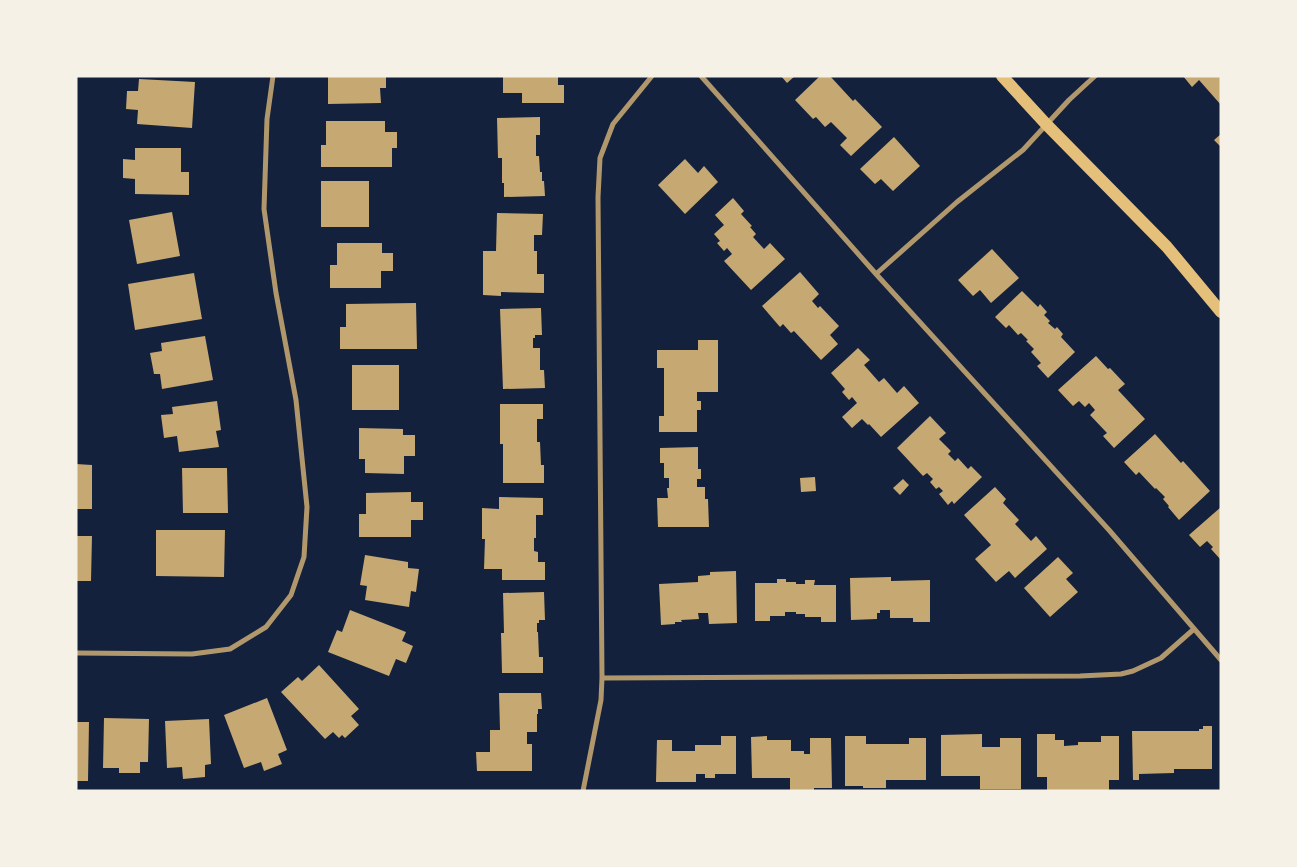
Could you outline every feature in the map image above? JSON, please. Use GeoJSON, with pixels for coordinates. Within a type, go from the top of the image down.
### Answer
{"type":"FeatureCollection","features":[{"type":"Feature","properties":{"kind":"main road"},"geometry":{"type":"LineString","coordinates":[[1002,76],[1166,247],[1221,312]]}},
{"type":"Feature","properties":{"kind":"street"},"geometry":{"type":"LineString","coordinates":[[76,653],[192,654],[230,650],[266,627],[291,595],[304,557],[308,507],[296,400],[276,293],[264,209],[268,120],[273,76]]}},
{"type":"Feature","properties":{"kind":"street"},"geometry":{"type":"LineString","coordinates":[[583,791],[601,700],[602,678],[598,197],[600,158],[613,124],[652,76]]}},
{"type":"Feature","properties":{"kind":"street"},"geometry":{"type":"LineString","coordinates":[[701,76],[876,274],[1109,530],[1221,660]]}},
{"type":"Feature","properties":{"kind":"street"},"geometry":{"type":"LineString","coordinates":[[876,274],[957,202],[1023,150],[1069,100],[1095,76]]}},
{"type":"Feature","properties":{"kind":"street"},"geometry":{"type":"LineString","coordinates":[[602,678],[1080,676],[1121,674],[1133,671],[1161,658],[1194,629]]}},
{"type":"Feature","properties":{"kind":"building"},"geometry":{"type":"Polygon","coordinates":[[[328,76],[386,76],[386,88],[380,88],[381,103],[328,104],[328,76]]]}},
{"type":"Feature","properties":{"kind":"building"},"geometry":{"type":"Polygon","coordinates":[[[503,76],[558,76],[558,85],[564,85],[564,103],[522,103],[522,93],[503,93],[503,76]]]}},
{"type":"Feature","properties":{"kind":"building"},"geometry":{"type":"Polygon","coordinates":[[[781,76],[795,76],[787,83],[781,76]]]}},
{"type":"Feature","properties":{"kind":"building"},"geometry":{"type":"Polygon","coordinates":[[[820,76],[830,76],[853,101],[855,99],[882,127],[851,156],[840,145],[847,138],[831,122],[825,127],[816,117],[813,119],[795,100],[820,76]]]}},
{"type":"Feature","properties":{"kind":"building"},"geometry":{"type":"Polygon","coordinates":[[[1183,76],[1221,76],[1221,105],[1199,80],[1192,87],[1183,76]]]}},
{"type":"Feature","properties":{"kind":"building"},"geometry":{"type":"Polygon","coordinates":[[[139,79],[195,82],[192,128],[137,124],[138,110],[126,109],[127,91],[138,91],[139,79]]]}},
{"type":"Feature","properties":{"kind":"building"},"geometry":{"type":"Polygon","coordinates":[[[540,117],[540,135],[536,135],[536,156],[539,156],[545,196],[504,197],[502,158],[498,158],[497,118],[540,117]]]}},
{"type":"Feature","properties":{"kind":"building"},"geometry":{"type":"Polygon","coordinates":[[[326,121],[385,121],[385,132],[397,132],[397,148],[392,148],[392,167],[321,167],[321,145],[326,145],[326,121]]]}},
{"type":"Feature","properties":{"kind":"building"},"geometry":{"type":"Polygon","coordinates":[[[1221,134],[1221,147],[1214,140],[1221,134]]]}},
{"type":"Feature","properties":{"kind":"building"},"geometry":{"type":"Polygon","coordinates":[[[894,137],[920,166],[893,191],[881,179],[875,184],[860,169],[894,137]]]}},
{"type":"Feature","properties":{"kind":"building"},"geometry":{"type":"Polygon","coordinates":[[[135,148],[181,148],[181,172],[189,172],[189,195],[135,194],[135,179],[123,178],[123,159],[135,160],[135,148]]]}},
{"type":"Feature","properties":{"kind":"building"},"geometry":{"type":"Polygon","coordinates":[[[685,159],[698,173],[704,166],[718,182],[685,214],[658,185],[685,159]]]}},
{"type":"Feature","properties":{"kind":"building"},"geometry":{"type":"Polygon","coordinates":[[[321,181],[369,181],[369,227],[321,227],[321,181]]]}},
{"type":"Feature","properties":{"kind":"building"},"geometry":{"type":"Polygon","coordinates":[[[733,198],[744,211],[741,214],[752,226],[750,227],[756,234],[753,237],[764,249],[770,243],[785,259],[751,290],[724,261],[732,254],[727,248],[724,251],[717,243],[720,241],[714,234],[724,225],[715,215],[733,198]]]}},
{"type":"Feature","properties":{"kind":"building"},"geometry":{"type":"Polygon","coordinates":[[[172,212],[180,256],[137,264],[129,220],[172,212]]]}},
{"type":"Feature","properties":{"kind":"building"},"geometry":{"type":"Polygon","coordinates":[[[497,213],[543,214],[542,235],[534,235],[534,251],[537,251],[537,274],[544,274],[544,293],[501,292],[501,296],[483,295],[483,251],[496,251],[497,213]]]}},
{"type":"Feature","properties":{"kind":"building"},"geometry":{"type":"Polygon","coordinates":[[[337,243],[382,243],[382,253],[393,253],[393,271],[381,271],[381,288],[330,288],[330,265],[337,265],[337,243]]]}},
{"type":"Feature","properties":{"kind":"building"},"geometry":{"type":"Polygon","coordinates":[[[992,249],[1019,278],[991,303],[980,290],[973,296],[958,280],[992,249]]]}},
{"type":"Feature","properties":{"kind":"building"},"geometry":{"type":"Polygon","coordinates":[[[800,272],[819,294],[812,301],[818,308],[820,306],[839,326],[830,335],[838,344],[821,360],[794,331],[791,333],[783,324],[780,327],[762,306],[800,272]]]}},
{"type":"Feature","properties":{"kind":"building"},"geometry":{"type":"Polygon","coordinates":[[[194,273],[202,319],[135,330],[128,284],[194,273]]]}},
{"type":"Feature","properties":{"kind":"building"},"geometry":{"type":"Polygon","coordinates":[[[1022,291],[1038,307],[1040,304],[1047,312],[1044,315],[1050,321],[1048,323],[1055,329],[1057,327],[1063,334],[1061,337],[1075,352],[1048,378],[1037,366],[1041,363],[1031,352],[1034,349],[1026,341],[1028,340],[1021,333],[1018,335],[1009,325],[1006,328],[995,317],[1022,291]]]}},
{"type":"Feature","properties":{"kind":"building"},"geometry":{"type":"Polygon","coordinates":[[[416,303],[417,349],[340,349],[340,327],[346,327],[346,304],[416,303]]]}},
{"type":"Feature","properties":{"kind":"building"},"geometry":{"type":"Polygon","coordinates":[[[541,308],[542,335],[535,335],[535,338],[533,338],[533,348],[540,348],[540,370],[544,370],[545,388],[503,389],[500,309],[541,308]]]}},
{"type":"Feature","properties":{"kind":"building"},"geometry":{"type":"Polygon","coordinates":[[[205,336],[213,380],[162,389],[160,374],[154,374],[150,353],[162,351],[161,343],[205,336]]]}},
{"type":"Feature","properties":{"kind":"building"},"geometry":{"type":"Polygon","coordinates":[[[698,340],[718,340],[718,392],[697,392],[697,401],[701,401],[701,410],[697,410],[697,432],[659,432],[659,416],[664,416],[664,368],[657,368],[657,350],[698,350],[698,340]]]}},
{"type":"Feature","properties":{"kind":"building"},"geometry":{"type":"Polygon","coordinates":[[[858,348],[870,360],[864,365],[879,382],[884,378],[897,393],[904,386],[919,403],[881,437],[862,419],[852,428],[842,417],[857,403],[852,397],[849,400],[842,392],[845,389],[831,373],[858,348]]]}},
{"type":"Feature","properties":{"kind":"building"},"geometry":{"type":"Polygon","coordinates":[[[1096,356],[1125,384],[1118,390],[1145,419],[1114,448],[1103,436],[1107,433],[1090,415],[1095,410],[1089,403],[1085,407],[1079,401],[1073,406],[1058,390],[1096,356]]]}},
{"type":"Feature","properties":{"kind":"building"},"geometry":{"type":"Polygon","coordinates":[[[352,365],[399,365],[399,410],[352,410],[352,365]]]}},
{"type":"Feature","properties":{"kind":"building"},"geometry":{"type":"Polygon","coordinates":[[[217,401],[221,430],[216,431],[219,447],[179,452],[177,436],[164,438],[161,415],[173,414],[172,407],[217,401]]]}},
{"type":"Feature","properties":{"kind":"building"},"geometry":{"type":"Polygon","coordinates":[[[500,404],[543,404],[543,419],[537,419],[537,442],[540,442],[541,465],[544,465],[544,483],[503,483],[503,444],[500,444],[500,404]]]}},
{"type":"Feature","properties":{"kind":"building"},"geometry":{"type":"Polygon","coordinates":[[[930,416],[946,433],[939,439],[951,451],[948,454],[955,461],[958,458],[968,469],[971,466],[982,477],[954,504],[952,501],[948,505],[939,494],[943,491],[939,487],[936,489],[930,482],[933,479],[927,473],[923,476],[897,448],[930,416]]]}},
{"type":"Feature","properties":{"kind":"building"},"geometry":{"type":"Polygon","coordinates":[[[359,428],[403,429],[403,435],[415,435],[415,456],[404,456],[404,474],[365,473],[365,459],[359,459],[359,428]]]}},
{"type":"Feature","properties":{"kind":"building"},"geometry":{"type":"Polygon","coordinates":[[[1155,434],[1210,491],[1179,520],[1163,499],[1165,497],[1139,472],[1136,475],[1124,462],[1155,434]]]}},
{"type":"Feature","properties":{"kind":"building"},"geometry":{"type":"Polygon","coordinates":[[[698,447],[698,469],[701,469],[701,479],[697,479],[697,487],[705,487],[705,499],[708,499],[709,527],[658,527],[657,498],[668,498],[667,488],[669,488],[669,478],[664,478],[664,463],[660,463],[660,448],[698,447]]]}},
{"type":"Feature","properties":{"kind":"building"},"geometry":{"type":"Polygon","coordinates":[[[76,464],[92,465],[92,509],[76,509],[76,464]]]}},
{"type":"Feature","properties":{"kind":"building"},"geometry":{"type":"Polygon","coordinates":[[[182,468],[227,468],[228,513],[183,513],[182,468]]]}},
{"type":"Feature","properties":{"kind":"building"},"geometry":{"type":"Polygon","coordinates":[[[815,477],[816,491],[801,492],[800,478],[815,477]]]}},
{"type":"Feature","properties":{"kind":"building"},"geometry":{"type":"Polygon","coordinates":[[[903,479],[909,485],[900,495],[893,488],[903,479]]]}},
{"type":"Feature","properties":{"kind":"building"},"geometry":{"type":"Polygon","coordinates":[[[995,487],[1006,499],[1003,503],[1019,520],[1015,524],[1031,541],[1036,536],[1047,549],[1015,578],[1009,571],[996,582],[975,559],[991,545],[964,515],[995,487]]]}},
{"type":"Feature","properties":{"kind":"building"},"geometry":{"type":"Polygon","coordinates":[[[411,492],[411,502],[423,502],[423,520],[411,520],[411,537],[359,537],[359,514],[366,514],[366,493],[411,492]]]}},
{"type":"Feature","properties":{"kind":"building"},"geometry":{"type":"Polygon","coordinates":[[[499,497],[543,498],[543,515],[536,515],[534,551],[538,552],[538,562],[545,562],[545,580],[502,580],[502,569],[484,569],[485,539],[482,539],[482,508],[499,509],[499,497]]]}},
{"type":"Feature","properties":{"kind":"building"},"geometry":{"type":"Polygon","coordinates":[[[1221,507],[1221,560],[1211,549],[1213,547],[1207,541],[1200,547],[1189,535],[1221,507]]]}},
{"type":"Feature","properties":{"kind":"building"},"geometry":{"type":"Polygon","coordinates":[[[156,530],[225,530],[224,577],[156,576],[156,530]]]}},
{"type":"Feature","properties":{"kind":"building"},"geometry":{"type":"Polygon","coordinates":[[[76,536],[92,536],[91,581],[76,581],[76,536]]]}},
{"type":"Feature","properties":{"kind":"building"},"geometry":{"type":"Polygon","coordinates":[[[365,555],[408,562],[408,568],[419,569],[416,592],[411,591],[409,607],[365,600],[367,586],[360,585],[365,555]]]}},
{"type":"Feature","properties":{"kind":"building"},"geometry":{"type":"Polygon","coordinates":[[[1058,557],[1073,573],[1066,579],[1078,592],[1050,617],[1024,588],[1058,557]]]}},
{"type":"Feature","properties":{"kind":"building"},"geometry":{"type":"Polygon","coordinates":[[[736,571],[737,623],[709,624],[708,613],[698,613],[699,619],[681,620],[682,622],[675,622],[675,624],[661,625],[659,584],[698,582],[698,576],[710,575],[710,572],[736,571]]]}},
{"type":"Feature","properties":{"kind":"building"},"geometry":{"type":"Polygon","coordinates":[[[891,577],[891,581],[930,580],[930,622],[913,622],[913,618],[890,618],[890,610],[880,610],[880,613],[877,613],[877,619],[851,620],[850,578],[891,577]]]}},
{"type":"Feature","properties":{"kind":"building"},"geometry":{"type":"Polygon","coordinates":[[[777,579],[786,579],[786,582],[796,582],[796,584],[805,584],[805,580],[815,580],[814,585],[836,585],[836,622],[821,622],[821,617],[805,617],[805,614],[796,614],[796,612],[785,612],[785,616],[770,616],[770,621],[755,621],[755,583],[777,583],[777,579]]]}},
{"type":"Feature","properties":{"kind":"building"},"geometry":{"type":"Polygon","coordinates":[[[544,592],[545,620],[539,620],[539,623],[537,623],[539,657],[543,657],[543,673],[502,673],[503,593],[544,592]]]}},
{"type":"Feature","properties":{"kind":"building"},"geometry":{"type":"Polygon","coordinates":[[[350,610],[406,632],[402,641],[413,646],[406,663],[396,659],[389,676],[328,652],[337,630],[342,632],[350,610]]]}},
{"type":"Feature","properties":{"kind":"building"},"geometry":{"type":"Polygon","coordinates":[[[319,665],[359,709],[351,716],[359,725],[345,738],[342,735],[339,738],[333,732],[325,739],[281,692],[298,677],[302,681],[319,665]]]}},
{"type":"Feature","properties":{"kind":"building"},"geometry":{"type":"Polygon","coordinates":[[[499,693],[541,693],[542,709],[538,709],[537,732],[527,732],[527,744],[532,744],[532,771],[477,771],[476,752],[490,752],[490,730],[500,730],[499,693]]]}},
{"type":"Feature","properties":{"kind":"building"},"geometry":{"type":"Polygon","coordinates":[[[267,698],[287,750],[278,754],[282,764],[264,771],[261,762],[244,768],[224,715],[267,698]]]}},
{"type":"Feature","properties":{"kind":"building"},"geometry":{"type":"Polygon","coordinates":[[[104,718],[149,719],[148,762],[140,762],[140,773],[119,773],[119,768],[103,768],[104,718]]]}},
{"type":"Feature","properties":{"kind":"building"},"geometry":{"type":"Polygon","coordinates":[[[209,719],[211,764],[205,765],[205,777],[183,779],[182,767],[167,768],[165,721],[209,719]]]}},
{"type":"Feature","properties":{"kind":"building"},"geometry":{"type":"Polygon","coordinates":[[[76,722],[89,722],[88,781],[76,781],[76,722]]]}},
{"type":"Feature","properties":{"kind":"building"},"geometry":{"type":"Polygon","coordinates":[[[1203,726],[1212,726],[1212,769],[1174,769],[1174,773],[1139,774],[1139,780],[1133,780],[1132,731],[1199,731],[1199,729],[1203,729],[1203,726]]]}},
{"type":"Feature","properties":{"kind":"building"},"geometry":{"type":"Polygon","coordinates":[[[982,734],[982,747],[1000,747],[1000,738],[1021,738],[1021,789],[980,789],[980,776],[941,776],[941,735],[982,734]]]}},
{"type":"Feature","properties":{"kind":"building"},"geometry":{"type":"Polygon","coordinates":[[[1037,734],[1055,734],[1055,740],[1064,740],[1064,746],[1078,745],[1078,742],[1101,742],[1101,736],[1119,736],[1119,780],[1109,780],[1109,791],[1047,791],[1047,777],[1037,777],[1037,734]]]}},
{"type":"Feature","properties":{"kind":"building"},"geometry":{"type":"Polygon","coordinates":[[[721,736],[736,736],[736,774],[715,774],[715,778],[705,778],[705,774],[696,774],[696,782],[656,782],[657,740],[672,740],[672,751],[695,751],[695,745],[721,745],[721,736]]]}},
{"type":"Feature","properties":{"kind":"building"},"geometry":{"type":"Polygon","coordinates":[[[767,736],[767,740],[791,740],[791,751],[804,751],[804,754],[810,754],[810,738],[831,738],[832,788],[814,788],[814,791],[790,791],[790,778],[752,778],[751,737],[767,736]]]}},
{"type":"Feature","properties":{"kind":"building"},"geometry":{"type":"Polygon","coordinates":[[[845,736],[866,736],[866,744],[909,744],[909,738],[926,738],[926,780],[886,780],[886,788],[845,786],[845,736]]]}}]}
